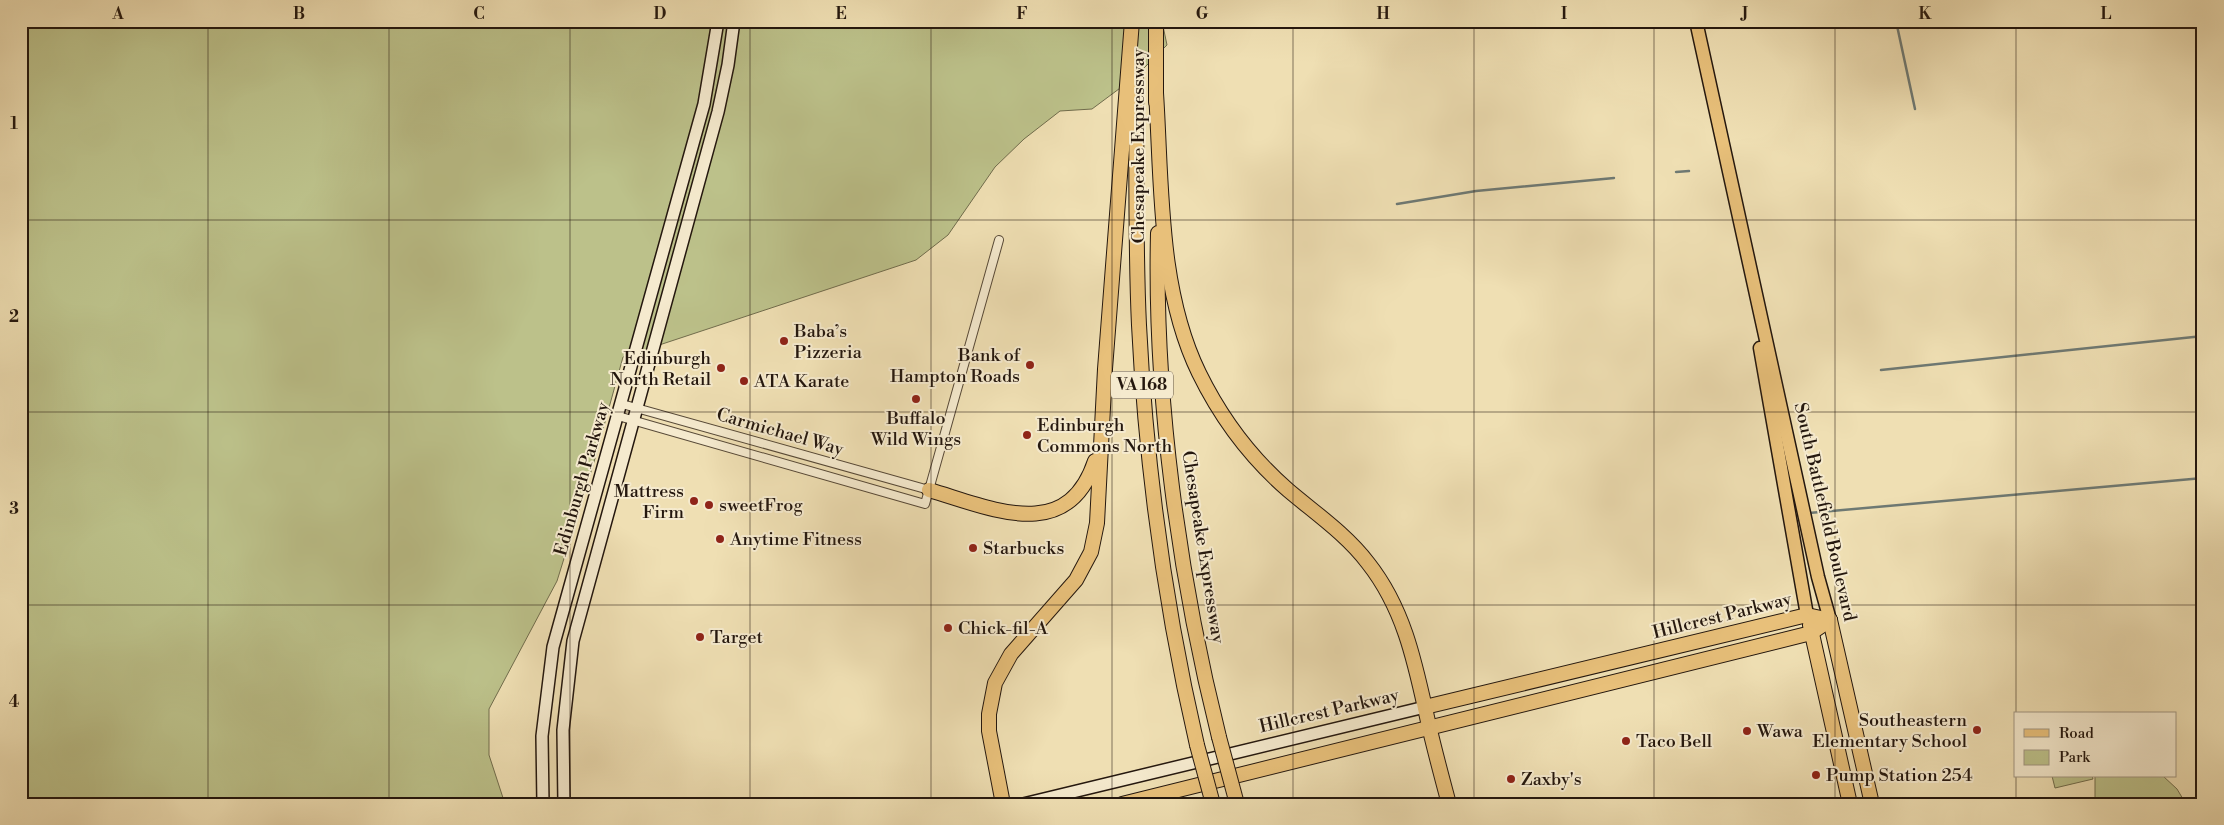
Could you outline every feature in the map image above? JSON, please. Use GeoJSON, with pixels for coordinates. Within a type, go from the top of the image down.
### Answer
{"type":"FeatureCollection","features":[{"type":"Feature","properties":{"kind":"highway"},"geometry":{"type":"LineString","coordinates":[[1003,804],[990,748],[989,714],[995,683],[1011,654],[1076,580],[1091,552],[1097,523],[1101,444],[1134,21]]}},
{"type":"Feature","properties":{"kind":"highway","name":"Chesapeake Expressway"},"geometry":{"type":"LineString","coordinates":[[1134,21],[1138,285],[1142,387],[1160,545],[1187,699],[1212,804]]}},
{"type":"Feature","properties":{"kind":"highway","name":"Chesapeake Expressway"},"geometry":{"type":"LineString","coordinates":[[1156,21],[1157,267],[1165,413],[1183,559],[1196,630],[1219,737],[1237,804]]}},
{"type":"Feature","properties":{"kind":"highway"},"geometry":{"type":"LineString","coordinates":[[1156,93],[1166,244],[1172,290],[1192,357],[1217,406],[1241,441],[1271,474],[1359,552],[1384,585],[1407,632],[1449,804]]}},
{"type":"Feature","properties":{"kind":"highway"},"geometry":{"type":"LineString","coordinates":[[929,490],[1011,514],[1037,515],[1062,508],[1078,496],[1090,477],[1101,444]]}},
{"type":"Feature","properties":{"kind":"highway","name":"Hillcrest Parkway"},"geometry":{"type":"LineString","coordinates":[[1425,708],[1807,615],[1830,620]]}},
{"type":"Feature","properties":{"kind":"highway","name":"South Battlefield Boulevard"},"geometry":{"type":"LineString","coordinates":[[1807,615],[1850,804]]}},
{"type":"Feature","properties":{"kind":"highway"},"geometry":{"type":"LineString","coordinates":[[1121,803],[1811,633],[1830,620]]}},
{"type":"Feature","properties":{"kind":"highway","name":"South Battlefield Boulevard"},"geometry":{"type":"LineString","coordinates":[[1830,620],[1872,804]]}},
{"type":"Feature","properties":{"kind":"main road","name":"South Battlefield Boulevard"},"geometry":{"type":"LineString","coordinates":[[1696,21],[1818,577],[1830,620]]}},
{"type":"Feature","properties":{"kind":"main road","name":"South Battlefield Boulevard"},"geometry":{"type":"LineString","coordinates":[[1741,230],[1750,293],[1807,615]]}},
{"type":"Feature","properties":{"kind":"street","name":"Edinburgh Parkway"},"geometry":{"type":"LineString","coordinates":[[543,804],[542,729],[553,647],[704,104],[718,21]]}},
{"type":"Feature","properties":{"kind":"street","name":"Edinburgh Parkway"},"geometry":{"type":"LineString","coordinates":[[564,804],[563,730],[573,641],[718,112],[734,21]]}},
{"type":"Feature","properties":{"kind":"street"},"geometry":{"type":"LineString","coordinates":[[929,490],[999,240]]}},
{"type":"Feature","properties":{"kind":"street","name":"Carmichael Way"},"geometry":{"type":"LineString","coordinates":[[618,416],[925,504],[929,490],[622,404]]}},
{"type":"Feature","properties":{"kind":"street","name":"Hillcrest Parkway"},"geometry":{"type":"LineString","coordinates":[[1023,804],[1425,708]]}},
{"type":"Feature","properties":{"kind":"green space"},"geometry":{"type":"Polygon","coordinates":[[[21,21],[1175,21],[1163,26],[1167,45],[1135,77],[1092,109],[1060,111],[1024,139],[995,167],[948,235],[916,260],[623,357],[594,462],[557,581],[489,709],[489,755],[505,804],[21,804],[21,21]]]}},
{"type":"Feature","properties":{"kind":"green space"},"geometry":{"type":"Polygon","coordinates":[[[2052,778],[2093,779],[2055,788],[2052,778]]]}},
{"type":"Feature","properties":{"kind":"green space"},"geometry":{"type":"Polygon","coordinates":[[[2095,778],[2165,778],[2177,789],[2186,804],[2095,804],[2095,778]]]}},
{"type":"Feature","properties":{"kind":"waterway"},"geometry":{"type":"LineString","coordinates":[[1896,21],[1915,109]]}},
{"type":"Feature","properties":{"kind":"waterway"},"geometry":{"type":"LineString","coordinates":[[1676,172],[1689,171]]}},
{"type":"Feature","properties":{"kind":"waterway"},"geometry":{"type":"LineString","coordinates":[[1397,204],[1476,191],[1614,178]]}},
{"type":"Feature","properties":{"kind":"waterway"},"geometry":{"type":"LineString","coordinates":[[1881,370],[2203,336]]}},
{"type":"Feature","properties":{"kind":"waterway"},"geometry":{"type":"LineString","coordinates":[[1809,513],[2203,478]]}},
{"type":"Feature","properties":{"kind":"place","name":"Baba’s Pizzeria"},"geometry":{"type":"Point","coordinates":[784,341]}},
{"type":"Feature","properties":{"kind":"place","name":"Bank of Hampton Roads"},"geometry":{"type":"Point","coordinates":[1030,365]}},
{"type":"Feature","properties":{"kind":"place","name":"Edinburgh North Retail"},"geometry":{"type":"Point","coordinates":[721,368]}},
{"type":"Feature","properties":{"kind":"place","name":"ATA Karate"},"geometry":{"type":"Point","coordinates":[744,381]}},
{"type":"Feature","properties":{"kind":"place","name":"Buffalo Wild Wings"},"geometry":{"type":"Point","coordinates":[916,399]}},
{"type":"Feature","properties":{"kind":"place","name":"Edinburgh Commons North"},"geometry":{"type":"Point","coordinates":[1027,435]}},
{"type":"Feature","properties":{"kind":"place","name":"Mattress Firm"},"geometry":{"type":"Point","coordinates":[694,501]}},
{"type":"Feature","properties":{"kind":"place","name":"sweetFrog"},"geometry":{"type":"Point","coordinates":[709,505]}},
{"type":"Feature","properties":{"kind":"place","name":"Anytime Fitness"},"geometry":{"type":"Point","coordinates":[720,539]}},
{"type":"Feature","properties":{"kind":"place","name":"Starbucks"},"geometry":{"type":"Point","coordinates":[973,548]}},
{"type":"Feature","properties":{"kind":"place","name":"Chick-fil-A"},"geometry":{"type":"Point","coordinates":[948,628]}},
{"type":"Feature","properties":{"kind":"place","name":"Target"},"geometry":{"type":"Point","coordinates":[700,637]}},
{"type":"Feature","properties":{"kind":"place","name":"Southeastern Elementary School"},"geometry":{"type":"Point","coordinates":[1977,730]}},
{"type":"Feature","properties":{"kind":"place","name":"Wawa"},"geometry":{"type":"Point","coordinates":[1747,731]}},
{"type":"Feature","properties":{"kind":"place","name":"Taco Bell"},"geometry":{"type":"Point","coordinates":[1626,741]}},
{"type":"Feature","properties":{"kind":"place","name":"Pump Station 254"},"geometry":{"type":"Point","coordinates":[1816,775]}},
{"type":"Feature","properties":{"kind":"place","name":"Zaxby's"},"geometry":{"type":"Point","coordinates":[1511,779]}}]}
